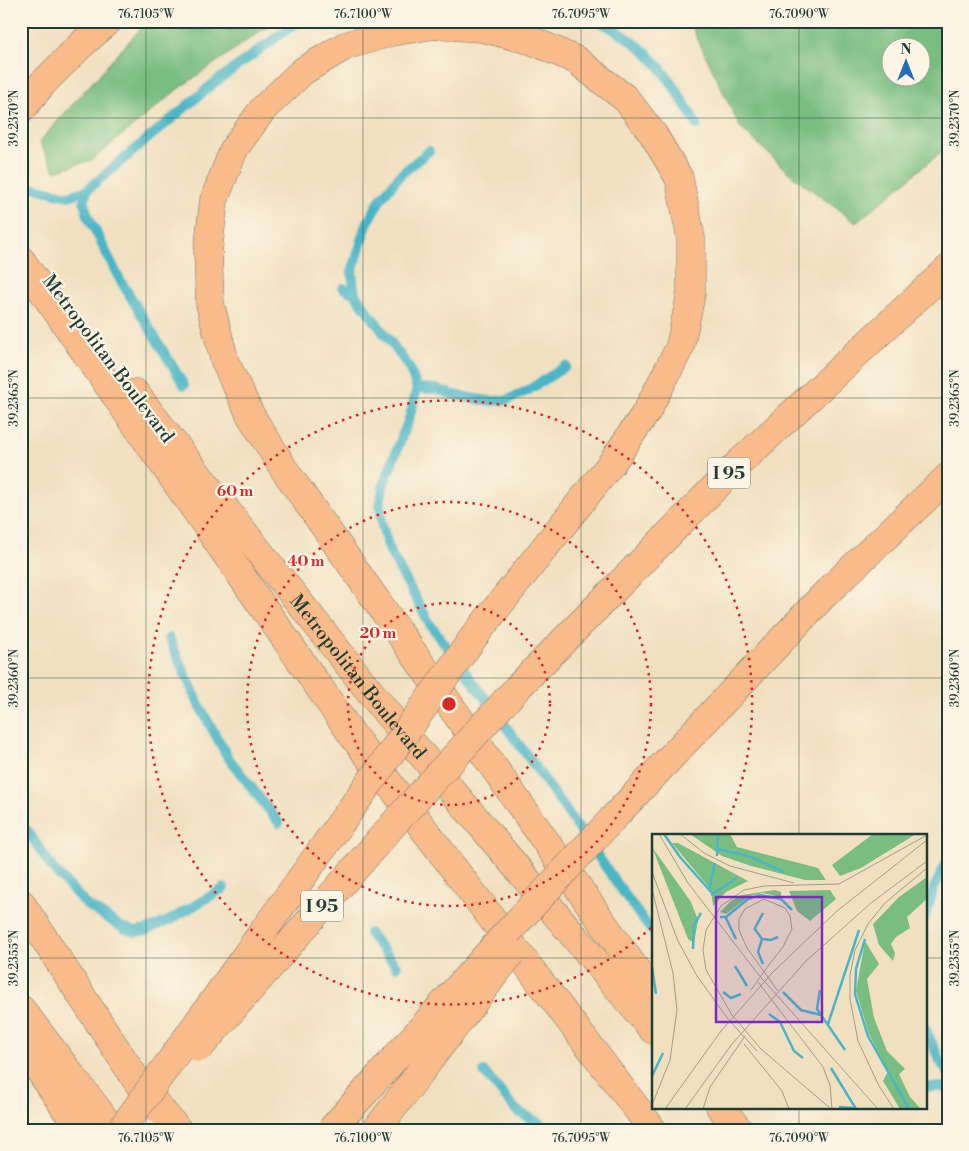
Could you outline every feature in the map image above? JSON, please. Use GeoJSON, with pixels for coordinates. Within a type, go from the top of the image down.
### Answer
{"type":"FeatureCollection","features":[{"type":"Feature","properties":{"kind":"highway"},"geometry":{"type":"LineString","coordinates":[[21,110],[43,83],[108,21]]}},
{"type":"Feature","properties":{"kind":"highway"},"geometry":{"type":"LineString","coordinates":[[120,1130],[438,688],[476,634],[612,464],[647,410],[680,347],[691,294],[691,238],[678,178],[653,134],[626,99],[576,60],[533,41],[482,28],[434,25],[391,32],[345,46],[303,71],[263,110],[234,149],[214,200],[208,252],[210,304],[226,362],[251,416],[284,469],[438,688],[652,993]]}},
{"type":"Feature","properties":{"kind":"highway","name":"Metropolitan Boulevard"},"geometry":{"type":"LineString","coordinates":[[21,244],[184,458],[386,712],[652,1029]]}},
{"type":"Feature","properties":{"kind":"highway"},"geometry":{"type":"LineString","coordinates":[[21,260],[353,736],[653,1130]]}},
{"type":"Feature","properties":{"kind":"highway","name":"I 95"},"geometry":{"type":"LineString","coordinates":[[130,1130],[392,826],[519,686],[737,465],[948,269]]}},
{"type":"Feature","properties":{"kind":"highway"},"geometry":{"type":"LineString","coordinates":[[330,1130],[494,947],[616,815],[826,593],[948,476]]}},
{"type":"Feature","properties":{"kind":"highway"},"geometry":{"type":"LineString","coordinates":[[376,1130],[616,815]]}},
{"type":"Feature","properties":{"kind":"highway"},"geometry":{"type":"LineString","coordinates":[[21,903],[142,1087],[178,1130]]}},
{"type":"Feature","properties":{"kind":"highway"},"geometry":{"type":"LineString","coordinates":[[21,1009],[113,1130]]}},
{"type":"Feature","properties":{"kind":"highway"},"geometry":{"type":"LineString","coordinates":[[21,1043],[80,1130]]}},
{"type":"Feature","properties":{"kind":"highway"},"geometry":{"type":"LineString","coordinates":[[721,1108],[739,1130]]}},
{"type":"Feature","properties":{"kind":"highway"},"geometry":{"type":"LineString","coordinates":[[739,1108],[755,1130]]}},
{"type":"Feature","properties":{"kind":"green space"},"geometry":{"type":"Polygon","coordinates":[[[155,21],[275,21],[178,89],[92,160],[55,171],[39,142],[141,28],[155,21]]]}},
{"type":"Feature","properties":{"kind":"green space"},"geometry":{"type":"Polygon","coordinates":[[[689,21],[948,21],[948,146],[856,223],[789,173],[740,127],[689,21]]]}},
{"type":"Feature","properties":{"kind":"waterway"},"geometry":{"type":"LineString","coordinates":[[36,188],[68,196],[87,190],[214,83],[299,21]]}},
{"type":"Feature","properties":{"kind":"waterway"},"geometry":{"type":"LineString","coordinates":[[599,21],[631,40],[652,58],[674,86],[697,125]]}},
{"type":"Feature","properties":{"kind":"waterway"},"geometry":{"type":"LineString","coordinates":[[429,151],[400,175],[380,200],[367,224],[352,272],[355,294],[409,367],[417,388],[410,416],[383,486],[380,506],[382,526],[390,552],[430,624],[532,762],[652,931]]}},
{"type":"Feature","properties":{"kind":"waterway"},"geometry":{"type":"LineString","coordinates":[[87,190],[84,202],[88,216],[119,278],[184,385]]}},
{"type":"Feature","properties":{"kind":"waterway"},"geometry":{"type":"LineString","coordinates":[[343,288],[355,294]]}},
{"type":"Feature","properties":{"kind":"waterway"},"geometry":{"type":"LineString","coordinates":[[417,388],[436,389],[458,396],[490,401],[507,400],[527,391],[566,366]]}},
{"type":"Feature","properties":{"kind":"waterway"},"geometry":{"type":"LineString","coordinates":[[169,638],[199,705],[227,756],[279,823]]}},
{"type":"Feature","properties":{"kind":"waterway"},"geometry":{"type":"LineString","coordinates":[[21,827],[27,830],[53,869],[87,905],[123,928],[135,932],[147,930],[170,920],[224,888]]}},
{"type":"Feature","properties":{"kind":"waterway"},"geometry":{"type":"LineString","coordinates":[[926,914],[934,888],[948,860]]}},
{"type":"Feature","properties":{"kind":"waterway"},"geometry":{"type":"LineString","coordinates":[[369,933],[397,967]]}},
{"type":"Feature","properties":{"kind":"waterway"},"geometry":{"type":"LineString","coordinates":[[926,1030],[940,1061],[948,1073]]}},
{"type":"Feature","properties":{"kind":"waterway"},"geometry":{"type":"LineString","coordinates":[[484,1072],[517,1111],[552,1130]]}},
{"type":"Feature","properties":{"kind":"waterway"},"geometry":{"type":"LineString","coordinates":[[926,1087],[948,1087]]}}]}
